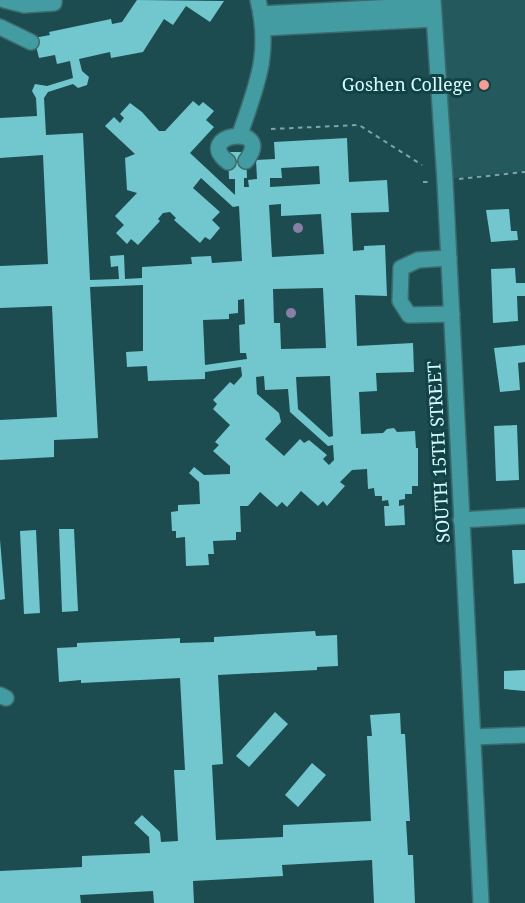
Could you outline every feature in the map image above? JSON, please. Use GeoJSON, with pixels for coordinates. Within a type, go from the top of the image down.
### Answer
{"type":"FeatureCollection","features":[{"type":"Feature","properties":{"kind":"street"},"geometry":{"type":"LineString","coordinates":[[4,0],[24,5],[54,3],[54,0]]}},
{"type":"Feature","properties":{"kind":"street"},"geometry":{"type":"LineString","coordinates":[[240,134],[264,58],[260,14],[433,8]]}},
{"type":"Feature","properties":{"kind":"street","name":"SOUTH 15TH STREET"},"geometry":{"type":"LineString","coordinates":[[433,8],[445,181],[482,903]]}},
{"type":"Feature","properties":{"kind":"street"},"geometry":{"type":"LineString","coordinates":[[0,27],[31,42]]}},
{"type":"Feature","properties":{"kind":"street"},"geometry":{"type":"LineString","coordinates":[[228,162],[222,155],[221,145],[231,135],[240,134],[248,140],[251,148],[246,161]]}},
{"type":"Feature","properties":{"kind":"street"},"geometry":{"type":"LineString","coordinates":[[449,258],[418,260],[401,268],[400,301],[409,315],[452,314]]}},
{"type":"Feature","properties":{"kind":"street"},"geometry":{"type":"LineString","coordinates":[[461,519],[525,516]]}},
{"type":"Feature","properties":{"kind":"street"},"geometry":{"type":"LineString","coordinates":[[473,737],[525,735]]}},
{"type":"Feature","properties":{"kind":"path"},"geometry":{"type":"LineString","coordinates":[[271,129],[359,125],[422,165]]}},
{"type":"Feature","properties":{"kind":"path"},"geometry":{"type":"LineString","coordinates":[[423,183],[525,172]]}},
{"type":"Feature","properties":{"kind":"shaded area","name":"Goshen College"},"geometry":{"type":"Polygon","coordinates":[[[439,0],[525,0],[525,171],[447,179],[439,0]]]}},
{"type":"Feature","properties":{"kind":"building"},"geometry":{"type":"Polygon","coordinates":[[[137,0],[224,1],[210,22],[186,6],[173,25],[164,19],[143,52],[111,58],[110,52],[79,59],[82,71],[89,77],[87,85],[78,88],[73,84],[48,92],[44,98],[46,135],[83,133],[90,280],[119,279],[118,266],[111,267],[110,256],[124,255],[125,279],[142,278],[142,267],[192,264],[191,257],[211,256],[212,263],[242,261],[239,206],[233,207],[201,178],[193,188],[220,212],[212,220],[220,228],[210,240],[205,237],[200,243],[174,220],[176,218],[170,212],[163,213],[158,219],[160,221],[138,245],[131,239],[127,244],[116,233],[124,225],[115,216],[137,193],[127,190],[125,158],[135,154],[105,126],[114,117],[120,123],[124,118],[120,114],[130,103],[142,112],[159,131],[165,131],[193,101],[199,106],[203,102],[214,111],[206,120],[214,127],[190,153],[235,195],[235,179],[229,179],[228,152],[246,152],[247,178],[244,178],[244,187],[249,187],[248,180],[257,179],[256,160],[275,159],[274,142],[347,138],[349,182],[387,180],[389,212],[351,213],[353,251],[364,250],[364,246],[385,245],[387,296],[355,295],[357,346],[413,343],[414,372],[376,373],[377,391],[359,392],[361,434],[383,433],[387,429],[394,428],[397,432],[415,431],[416,448],[418,448],[418,486],[412,486],[412,494],[405,494],[405,499],[399,500],[399,506],[404,505],[405,525],[385,526],[384,506],[389,506],[388,500],[382,501],[382,496],[375,496],[374,488],[368,489],[367,469],[352,470],[340,482],[345,486],[327,506],[323,501],[318,506],[301,491],[287,507],[282,502],[277,507],[260,492],[248,506],[240,506],[241,532],[236,532],[236,540],[213,541],[214,554],[208,554],[209,565],[186,566],[185,537],[176,538],[176,531],[172,531],[171,512],[178,511],[178,505],[200,504],[199,482],[189,473],[194,467],[204,475],[230,474],[230,466],[213,451],[219,445],[215,442],[230,425],[213,409],[217,404],[213,400],[230,382],[234,385],[242,376],[241,367],[205,372],[205,379],[148,381],[147,366],[127,367],[126,352],[143,351],[143,285],[90,287],[98,438],[54,440],[54,457],[0,460],[0,420],[57,417],[52,306],[0,308],[0,266],[48,264],[43,155],[0,158],[0,118],[37,116],[36,98],[32,91],[35,84],[47,86],[73,78],[70,61],[57,64],[55,55],[39,58],[34,38],[50,35],[49,32],[111,19],[112,24],[122,22],[137,0]],[[319,166],[281,168],[282,178],[270,178],[270,187],[320,184],[319,166]],[[281,204],[269,205],[272,257],[324,254],[321,214],[281,216],[281,204]],[[323,288],[273,289],[274,323],[280,323],[281,349],[326,348],[323,288]],[[244,299],[238,300],[238,313],[229,314],[229,319],[203,320],[205,365],[247,359],[246,353],[240,353],[239,325],[245,324],[244,299]],[[264,376],[256,377],[257,394],[279,413],[281,422],[265,439],[284,456],[300,439],[304,443],[309,440],[327,455],[323,459],[329,465],[334,460],[333,445],[328,446],[290,412],[288,389],[265,390],[264,376]],[[330,376],[296,377],[298,409],[329,437],[333,436],[330,376]]]}},
{"type":"Feature","properties":{"kind":"building"},"geometry":{"type":"Polygon","coordinates":[[[509,209],[511,231],[517,231],[518,240],[491,242],[486,210],[509,209]]]}},
{"type":"Feature","properties":{"kind":"building"},"geometry":{"type":"Polygon","coordinates":[[[515,268],[516,283],[525,283],[525,296],[517,296],[518,321],[493,323],[491,269],[515,268]]]}},
{"type":"Feature","properties":{"kind":"building"},"geometry":{"type":"Polygon","coordinates":[[[525,345],[525,362],[518,363],[520,390],[500,392],[494,348],[525,345]]]}},
{"type":"Feature","properties":{"kind":"building"},"geometry":{"type":"Polygon","coordinates":[[[517,425],[519,480],[496,481],[494,426],[517,425]]]}},
{"type":"Feature","properties":{"kind":"building"},"geometry":{"type":"Polygon","coordinates":[[[59,529],[74,529],[78,611],[62,612],[59,529]]]}},
{"type":"Feature","properties":{"kind":"building"},"geometry":{"type":"Polygon","coordinates":[[[36,530],[40,613],[24,614],[20,531],[36,530]]]}},
{"type":"Feature","properties":{"kind":"building"},"geometry":{"type":"Polygon","coordinates":[[[0,540],[5,599],[0,600],[0,540]]]}},
{"type":"Feature","properties":{"kind":"building"},"geometry":{"type":"Polygon","coordinates":[[[512,550],[525,550],[525,583],[514,584],[512,550]]]}},
{"type":"Feature","properties":{"kind":"building"},"geometry":{"type":"Polygon","coordinates":[[[315,631],[316,636],[337,635],[338,666],[317,667],[317,670],[218,675],[223,764],[212,765],[216,840],[283,837],[283,825],[371,821],[367,736],[372,736],[370,715],[400,713],[401,734],[405,734],[410,821],[406,821],[408,855],[413,855],[415,903],[374,903],[372,860],[282,865],[283,876],[193,881],[194,903],[154,903],[153,891],[80,895],[81,903],[0,903],[0,871],[82,867],[82,856],[150,853],[149,837],[134,823],[142,815],[160,832],[161,842],[178,841],[174,770],[185,770],[180,678],[59,682],[57,648],[77,647],[77,643],[180,638],[180,643],[214,642],[214,637],[315,631]]]}},
{"type":"Feature","properties":{"kind":"building"},"geometry":{"type":"Polygon","coordinates":[[[525,670],[525,691],[504,689],[504,671],[525,670]]]}},
{"type":"Feature","properties":{"kind":"building"},"geometry":{"type":"Polygon","coordinates":[[[275,712],[288,724],[249,767],[236,756],[275,712]]]}},
{"type":"Feature","properties":{"kind":"building"},"geometry":{"type":"Polygon","coordinates":[[[312,763],[326,775],[298,807],[285,795],[312,763]]]}},
{"type":"Feature","properties":{"kind":"place","name":"Goshen College"},"geometry":{"type":"Point","coordinates":[484,85]}}]}
